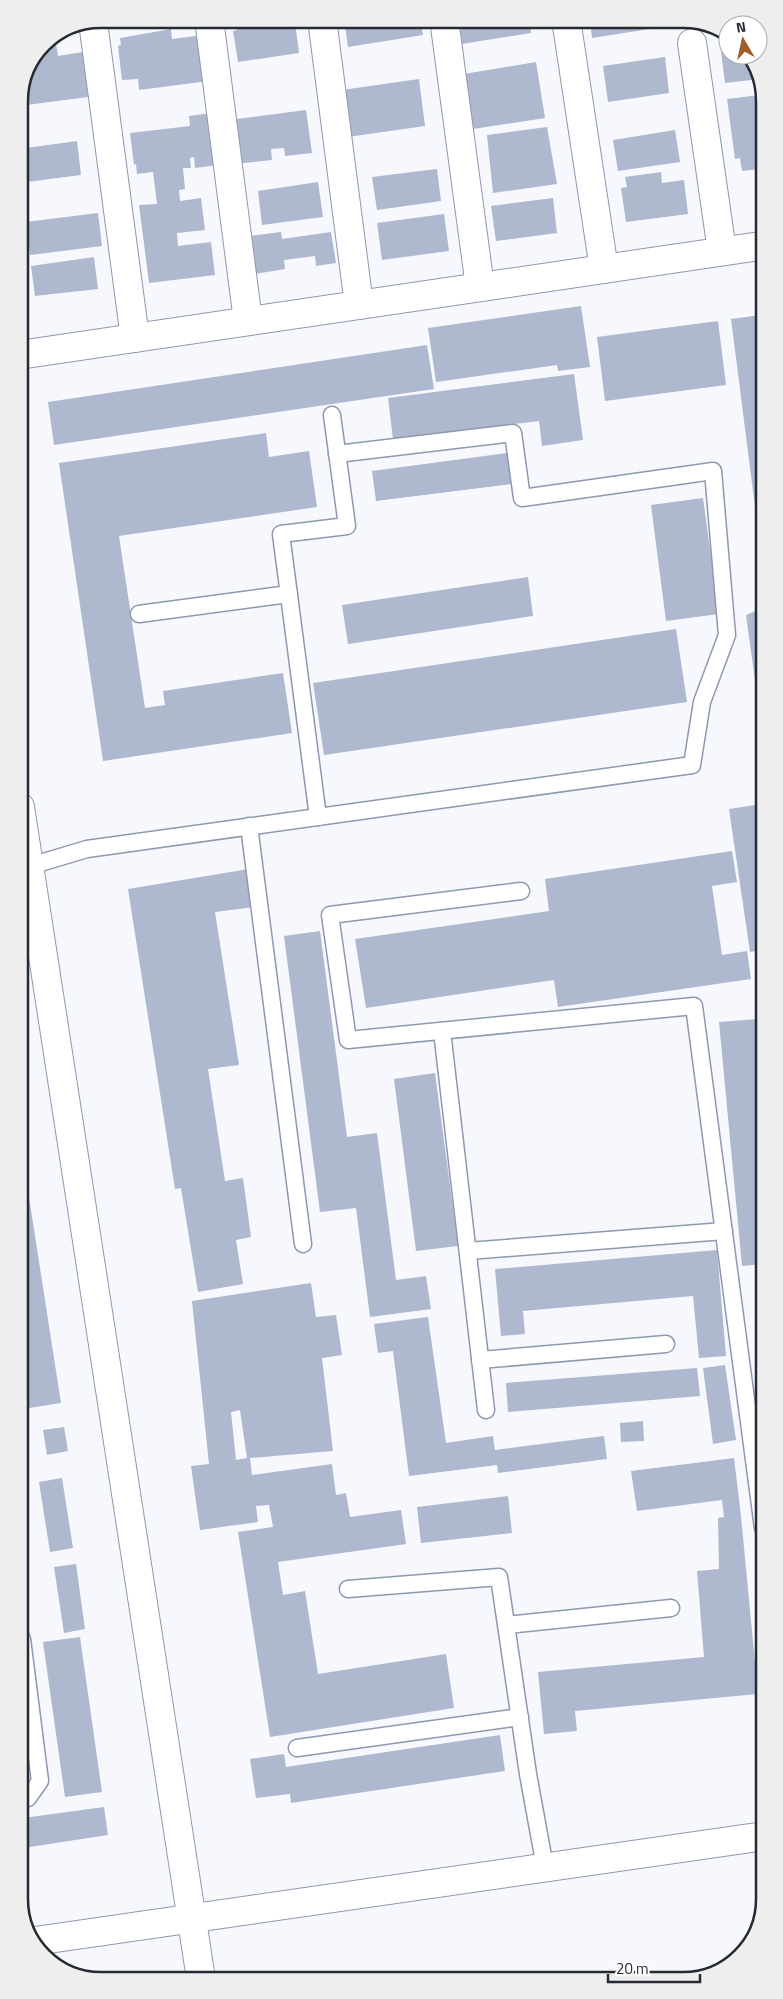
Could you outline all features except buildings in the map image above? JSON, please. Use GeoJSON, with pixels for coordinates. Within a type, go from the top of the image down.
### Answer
{"type":"FeatureCollection","features":[{"type":"Feature","properties":{"kind":"street"},"geometry":{"type":"LineString","coordinates":[[94,28],[135,338]]}},
{"type":"Feature","properties":{"kind":"street"},"geometry":{"type":"LineString","coordinates":[[210,28],[248,321]]}},
{"type":"Feature","properties":{"kind":"street"},"geometry":{"type":"LineString","coordinates":[[323,28],[359,305]]}},
{"type":"Feature","properties":{"kind":"street"},"geometry":{"type":"LineString","coordinates":[[445,28],[480,287]]}},
{"type":"Feature","properties":{"kind":"street"},"geometry":{"type":"LineString","coordinates":[[567,28],[604,269]]}},
{"type":"Feature","properties":{"kind":"street"},"geometry":{"type":"LineString","coordinates":[[692,43],[722,251]]}},
{"type":"Feature","properties":{"kind":"street"},"geometry":{"type":"LineString","coordinates":[[28,354],[756,247]]}},
{"type":"Feature","properties":{"kind":"street"},"geometry":{"type":"LineString","coordinates":[[28,854],[200,1971]]}},
{"type":"Feature","properties":{"kind":"street"},"geometry":{"type":"LineString","coordinates":[[41,1940],[756,1837]]}},
{"type":"Feature","properties":{"kind":"lane"},"geometry":{"type":"LineString","coordinates":[[318,817],[281,534],[347,526],[332,415]]}},
{"type":"Feature","properties":{"kind":"lane"},"geometry":{"type":"LineString","coordinates":[[30,866],[87,849],[692,765],[702,702],[727,635],[713,471],[522,498],[514,434],[337,454]]}},
{"type":"Feature","properties":{"kind":"lane"},"geometry":{"type":"LineString","coordinates":[[139,614],[289,594]]}},
{"type":"Feature","properties":{"kind":"lane"},"geometry":{"type":"LineString","coordinates":[[249,826],[303,1244]]}},
{"type":"Feature","properties":{"kind":"lane"},"geometry":{"type":"LineString","coordinates":[[521,890],[330,914],[348,1040],[694,1006],[756,1475]]}},
{"type":"Feature","properties":{"kind":"lane"},"geometry":{"type":"LineString","coordinates":[[442,1031],[486,1410]]}},
{"type":"Feature","properties":{"kind":"lane"},"geometry":{"type":"LineString","coordinates":[[468,1251],[724,1231]]}},
{"type":"Feature","properties":{"kind":"lane"},"geometry":{"type":"LineString","coordinates":[[480,1360],[666,1344]]}},
{"type":"Feature","properties":{"kind":"lane"},"geometry":{"type":"LineString","coordinates":[[348,1589],[499,1577],[545,1867]]}},
{"type":"Feature","properties":{"kind":"lane"},"geometry":{"type":"LineString","coordinates":[[507,1625],[671,1608]]}},
{"type":"Feature","properties":{"kind":"lane"},"geometry":{"type":"LineString","coordinates":[[28,1686],[40,1780],[28,1798]]}},
{"type":"Feature","properties":{"kind":"lane"},"geometry":{"type":"LineString","coordinates":[[297,1748],[520,1717]]}}]}
